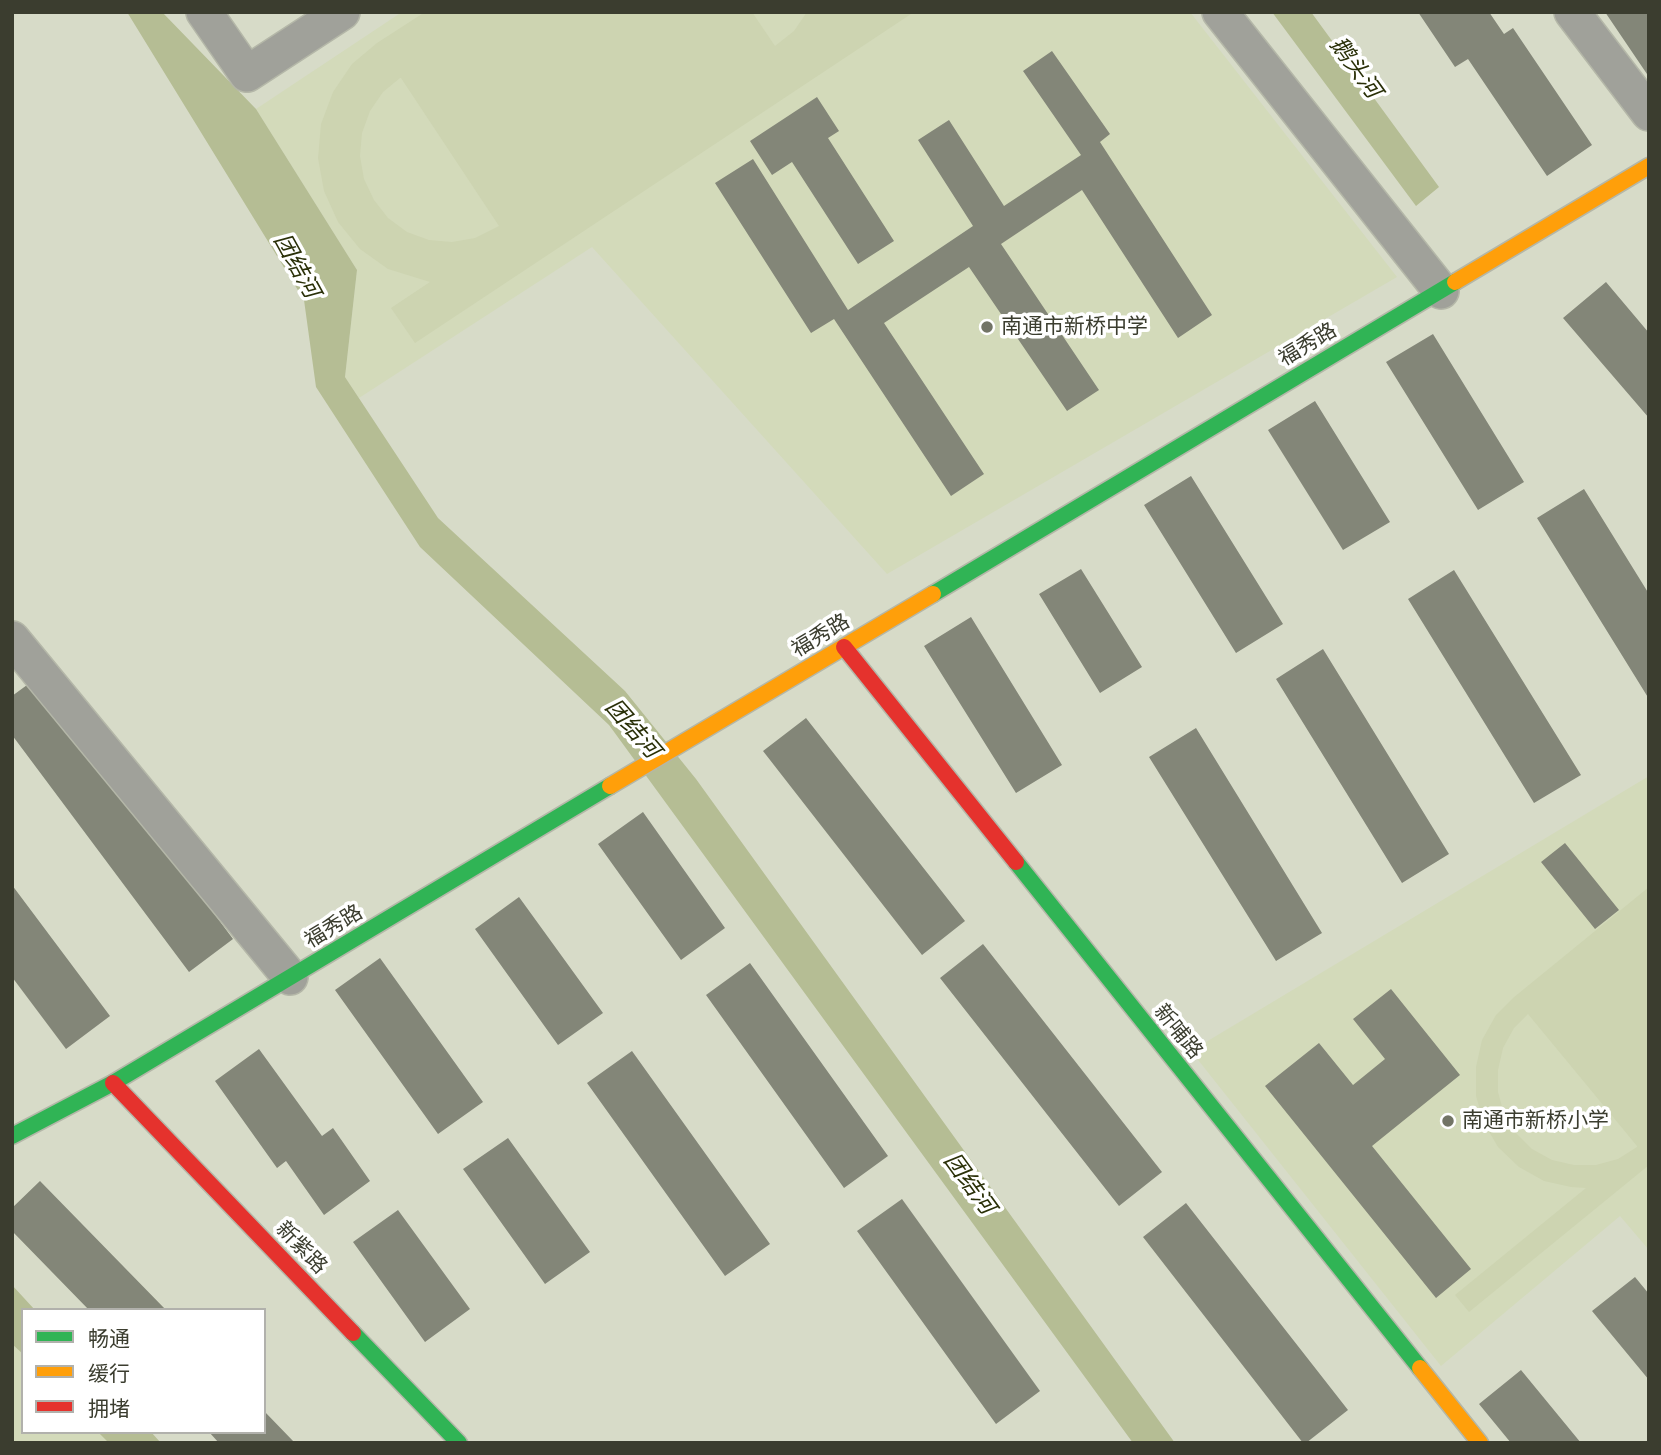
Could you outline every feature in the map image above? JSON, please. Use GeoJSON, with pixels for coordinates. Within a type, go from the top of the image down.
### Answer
{"type":"FeatureCollection","features":[{"type":"Feature","properties":{"kind":"street"},"geometry":{"type":"LineString","coordinates":[[204,12],[247,74],[342,12]]}},
{"type":"Feature","properties":{"kind":"street"},"geometry":{"type":"LineString","coordinates":[[1220,12],[1441,291]]}},
{"type":"Feature","properties":{"kind":"street"},"geometry":{"type":"LineString","coordinates":[[1572,12],[1649,113]]}},
{"type":"Feature","properties":{"kind":"street","name":"福秀路"},"geometry":{"type":"LineString","coordinates":[[12,1136],[113,1083],[1649,166]]}},
{"type":"Feature","properties":{"kind":"street"},"geometry":{"type":"LineString","coordinates":[[12,639],[290,977]]}},
{"type":"Feature","properties":{"kind":"street","name":"新哺路"},"geometry":{"type":"LineString","coordinates":[[844,647],[1480,1443]]}},
{"type":"Feature","properties":{"kind":"street","name":"新紫路"},"geometry":{"type":"LineString","coordinates":[[113,1083],[459,1443]]}},
{"type":"Feature","properties":{"kind":"shaded area","name":"南通市新桥中学"},"geometry":{"type":"Polygon","coordinates":[[[402,12],[1190,12],[1397,277],[887,574],[592,247],[359,398],[345,377],[357,270],[256,109],[402,12]]]}},
{"type":"Feature","properties":{"kind":"shaded area"},"geometry":{"type":"Polygon","coordinates":[[[425,12],[752,12],[775,46],[794,31],[807,12],[914,12],[415,343],[391,308],[430,282],[388,269],[360,249],[338,222],[324,191],[318,158],[321,124],[333,92],[352,64],[377,43],[425,12]],[[401,78],[383,92],[370,111],[362,133],[360,156],[364,179],[374,200],[388,218],[407,232],[429,240],[452,242],[475,238],[499,226],[401,78]]]}},
{"type":"Feature","properties":{"kind":"shaded area","name":"南通市新桥小学"},"geometry":{"type":"Polygon","coordinates":[[[1649,776],[1649,1250],[1620,1216],[1441,1366],[1191,1051],[1649,776]]]}},
{"type":"Feature","properties":{"kind":"shaded area"},"geometry":{"type":"Polygon","coordinates":[[[1649,887],[1649,1165],[1469,1312],[1455,1295],[1586,1188],[1544,1181],[1519,1167],[1498,1147],[1484,1123],[1476,1096],[1476,1067],[1482,1040],[1496,1015],[1513,998],[1649,887]],[[1528,1014],[1514,1028],[1503,1048],[1498,1070],[1498,1092],[1504,1114],[1516,1133],[1532,1149],[1552,1160],[1574,1165],[1596,1165],[1618,1159],[1637,1146],[1528,1014]]]}},
{"type":"Feature","properties":{"kind":"shaded area"},"geometry":{"type":"Polygon","coordinates":[[[12,1307],[21,1316],[21,1434],[134,1434],[142,1443],[12,1443],[12,1307]]]}},
{"type":"Feature","properties":{"kind":"water","name":"团结河"},"geometry":{"type":"Polygon","coordinates":[[[127,12],[162,12],[256,109],[357,270],[345,377],[438,518],[625,691],[696,779],[1175,1443],[1133,1443],[609,725],[420,547],[316,387],[304,300],[127,12]]]}},
{"type":"Feature","properties":{"kind":"water"},"geometry":{"type":"Polygon","coordinates":[[[1272,12],[1311,12],[1439,187],[1416,206],[1272,12]]]}},
{"type":"Feature","properties":{"kind":"water"},"geometry":{"type":"Polygon","coordinates":[[[12,1285],[33,1308],[21,1308],[21,1352],[12,1344],[12,1285]]]}},
{"type":"Feature","properties":{"kind":"water"},"geometry":{"type":"Polygon","coordinates":[[[100,1434],[153,1434],[161,1443],[109,1443],[100,1434]]]}},
{"type":"Feature","properties":{"kind":"building"},"geometry":{"type":"Polygon","coordinates":[[[1418,12],[1489,12],[1504,34],[1513,28],[1592,145],[1547,176],[1468,59],[1455,67],[1418,12]]]}},
{"type":"Feature","properties":{"kind":"building"},"geometry":{"type":"Polygon","coordinates":[[[1605,12],[1649,12],[1649,77],[1605,12]]]}},
{"type":"Feature","properties":{"kind":"building"},"geometry":{"type":"Polygon","coordinates":[[[1052,51],[1110,134],[1100,142],[1212,315],[1178,338],[1082,190],[1001,244],[1099,390],[1067,411],[969,267],[884,323],[984,474],[951,496],[834,319],[811,333],[715,183],[753,159],[848,310],[973,226],[918,140],[949,120],[1004,206],[1081,155],[1023,71],[1052,51]]]}},
{"type":"Feature","properties":{"kind":"building"},"geometry":{"type":"Polygon","coordinates":[[[817,97],[839,131],[828,138],[894,241],[858,264],[792,162],[772,175],[750,141],[817,97]]]}},
{"type":"Feature","properties":{"kind":"building"},"geometry":{"type":"Polygon","coordinates":[[[1606,282],[1649,333],[1649,418],[1563,318],[1606,282]]]}},
{"type":"Feature","properties":{"kind":"building"},"geometry":{"type":"Polygon","coordinates":[[[1433,334],[1524,482],[1478,510],[1386,362],[1433,334]]]}},
{"type":"Feature","properties":{"kind":"building"},"geometry":{"type":"Polygon","coordinates":[[[1315,401],[1390,522],[1343,550],[1268,430],[1315,401]]]}},
{"type":"Feature","properties":{"kind":"building"},"geometry":{"type":"Polygon","coordinates":[[[1191,476],[1283,624],[1236,653],[1144,505],[1191,476]]]}},
{"type":"Feature","properties":{"kind":"building"},"geometry":{"type":"Polygon","coordinates":[[[1584,489],[1649,594],[1649,699],[1537,518],[1584,489]]]}},
{"type":"Feature","properties":{"kind":"building"},"geometry":{"type":"Polygon","coordinates":[[[1081,569],[1142,667],[1100,693],[1039,594],[1081,569]]]}},
{"type":"Feature","properties":{"kind":"building"},"geometry":{"type":"Polygon","coordinates":[[[1454,570],[1581,775],[1534,803],[1408,599],[1454,570]]]}},
{"type":"Feature","properties":{"kind":"building"},"geometry":{"type":"Polygon","coordinates":[[[971,617],[1062,765],[1016,793],[924,646],[971,617]]]}},
{"type":"Feature","properties":{"kind":"building"},"geometry":{"type":"Polygon","coordinates":[[[1323,649],[1449,854],[1402,883],[1276,679],[1323,649]]]}},
{"type":"Feature","properties":{"kind":"building"},"geometry":{"type":"Polygon","coordinates":[[[38,677],[233,939],[189,972],[12,735],[12,696],[38,677]]]}},
{"type":"Feature","properties":{"kind":"building"},"geometry":{"type":"Polygon","coordinates":[[[806,718],[965,921],[922,955],[763,751],[806,718]]]}},
{"type":"Feature","properties":{"kind":"building"},"geometry":{"type":"Polygon","coordinates":[[[1196,728],[1322,933],[1276,961],[1149,757],[1196,728]]]}},
{"type":"Feature","properties":{"kind":"building"},"geometry":{"type":"Polygon","coordinates":[[[643,812],[725,928],[681,960],[598,844],[643,812]]]}},
{"type":"Feature","properties":{"kind":"building"},"geometry":{"type":"Polygon","coordinates":[[[1565,843],[1619,910],[1595,929],[1541,862],[1565,843]]]}},
{"type":"Feature","properties":{"kind":"building"},"geometry":{"type":"Polygon","coordinates":[[[12,885],[110,1016],[66,1049],[12,977],[12,885]]]}},
{"type":"Feature","properties":{"kind":"building"},"geometry":{"type":"Polygon","coordinates":[[[519,897],[603,1013],[558,1045],[475,929],[519,897]]]}},
{"type":"Feature","properties":{"kind":"building"},"geometry":{"type":"Polygon","coordinates":[[[983,944],[1162,1172],[1119,1206],[940,978],[983,944]]]}},
{"type":"Feature","properties":{"kind":"building"},"geometry":{"type":"Polygon","coordinates":[[[380,958],[483,1102],[438,1134],[335,990],[380,958]]]}},
{"type":"Feature","properties":{"kind":"building"},"geometry":{"type":"Polygon","coordinates":[[[750,963],[888,1156],[844,1188],[706,995],[750,963]]]}},
{"type":"Feature","properties":{"kind":"building"},"geometry":{"type":"Polygon","coordinates":[[[1391,989],[1460,1075],[1372,1146],[1471,1269],[1436,1298],[1265,1086],[1319,1043],[1353,1085],[1385,1059],[1353,1019],[1391,989]]]}},
{"type":"Feature","properties":{"kind":"building"},"geometry":{"type":"Polygon","coordinates":[[[259,1049],[322,1136],[333,1128],[370,1181],[324,1215],[286,1161],[277,1168],[215,1081],[259,1049]]]}},
{"type":"Feature","properties":{"kind":"building"},"geometry":{"type":"Polygon","coordinates":[[[632,1051],[770,1244],[725,1276],[587,1083],[632,1051]]]}},
{"type":"Feature","properties":{"kind":"building"},"geometry":{"type":"Polygon","coordinates":[[[508,1138],[590,1252],[545,1284],[463,1169],[508,1138]]]}},
{"type":"Feature","properties":{"kind":"building"},"geometry":{"type":"Polygon","coordinates":[[[40,1181],[164,1308],[87,1308],[12,1231],[12,1208],[40,1181]]]}},
{"type":"Feature","properties":{"kind":"building"},"geometry":{"type":"Polygon","coordinates":[[[902,1199],[1040,1391],[996,1424],[857,1231],[902,1199]]]}},
{"type":"Feature","properties":{"kind":"building"},"geometry":{"type":"Polygon","coordinates":[[[1186,1203],[1348,1410],[1306,1443],[1303,1443],[1143,1237],[1186,1203]]]}},
{"type":"Feature","properties":{"kind":"building"},"geometry":{"type":"Polygon","coordinates":[[[398,1210],[470,1309],[425,1342],[353,1242],[398,1210]]]}},
{"type":"Feature","properties":{"kind":"building"},"geometry":{"type":"Polygon","coordinates":[[[1635,1277],[1649,1294],[1649,1380],[1592,1311],[1635,1277]]]}},
{"type":"Feature","properties":{"kind":"building"},"geometry":{"type":"Polygon","coordinates":[[[1521,1370],[1581,1443],[1511,1443],[1479,1404],[1521,1370]]]}},
{"type":"Feature","properties":{"kind":"building"},"geometry":{"type":"Polygon","coordinates":[[[266,1413],[295,1443],[219,1443],[211,1434],[266,1434],[266,1413]]]}},
{"type":"Feature","properties":{"kind":"traffic: fast"},"geometry":{"type":"LineString","coordinates":[[933,594],[1455,282]]}},
{"type":"Feature","properties":{"kind":"traffic: fast"},"geometry":{"type":"LineString","coordinates":[[12,1136],[113,1083],[610,786]]}},
{"type":"Feature","properties":{"kind":"traffic: fast"},"geometry":{"type":"LineString","coordinates":[[1016,862],[1420,1368]]}},
{"type":"Feature","properties":{"kind":"traffic: fast"},"geometry":{"type":"LineString","coordinates":[[353,1333],[459,1443]]}},
{"type":"Feature","properties":{"kind":"traffic: slow"},"geometry":{"type":"LineString","coordinates":[[1455,282],[1649,166]]}},
{"type":"Feature","properties":{"kind":"traffic: slow"},"geometry":{"type":"LineString","coordinates":[[610,786],[933,594]]}},
{"type":"Feature","properties":{"kind":"traffic: slow"},"geometry":{"type":"LineString","coordinates":[[1420,1368],[1480,1443]]}},
{"type":"Feature","properties":{"kind":"traffic: jam"},"geometry":{"type":"LineString","coordinates":[[844,647],[1016,862]]}},
{"type":"Feature","properties":{"kind":"traffic: jam"},"geometry":{"type":"LineString","coordinates":[[113,1083],[353,1333]]}},
{"type":"Feature","properties":{"kind":"place","name":"南通市新桥中学"},"geometry":{"type":"Point","coordinates":[987,327]}},
{"type":"Feature","properties":{"kind":"place","name":"南通市新桥小学"},"geometry":{"type":"Point","coordinates":[1448,1121]}},
{"type":"Feature","properties":{"kind":"water label","name":"鹅头河"},"geometry":{"type":"Point","coordinates":[1355,68]}}]}
